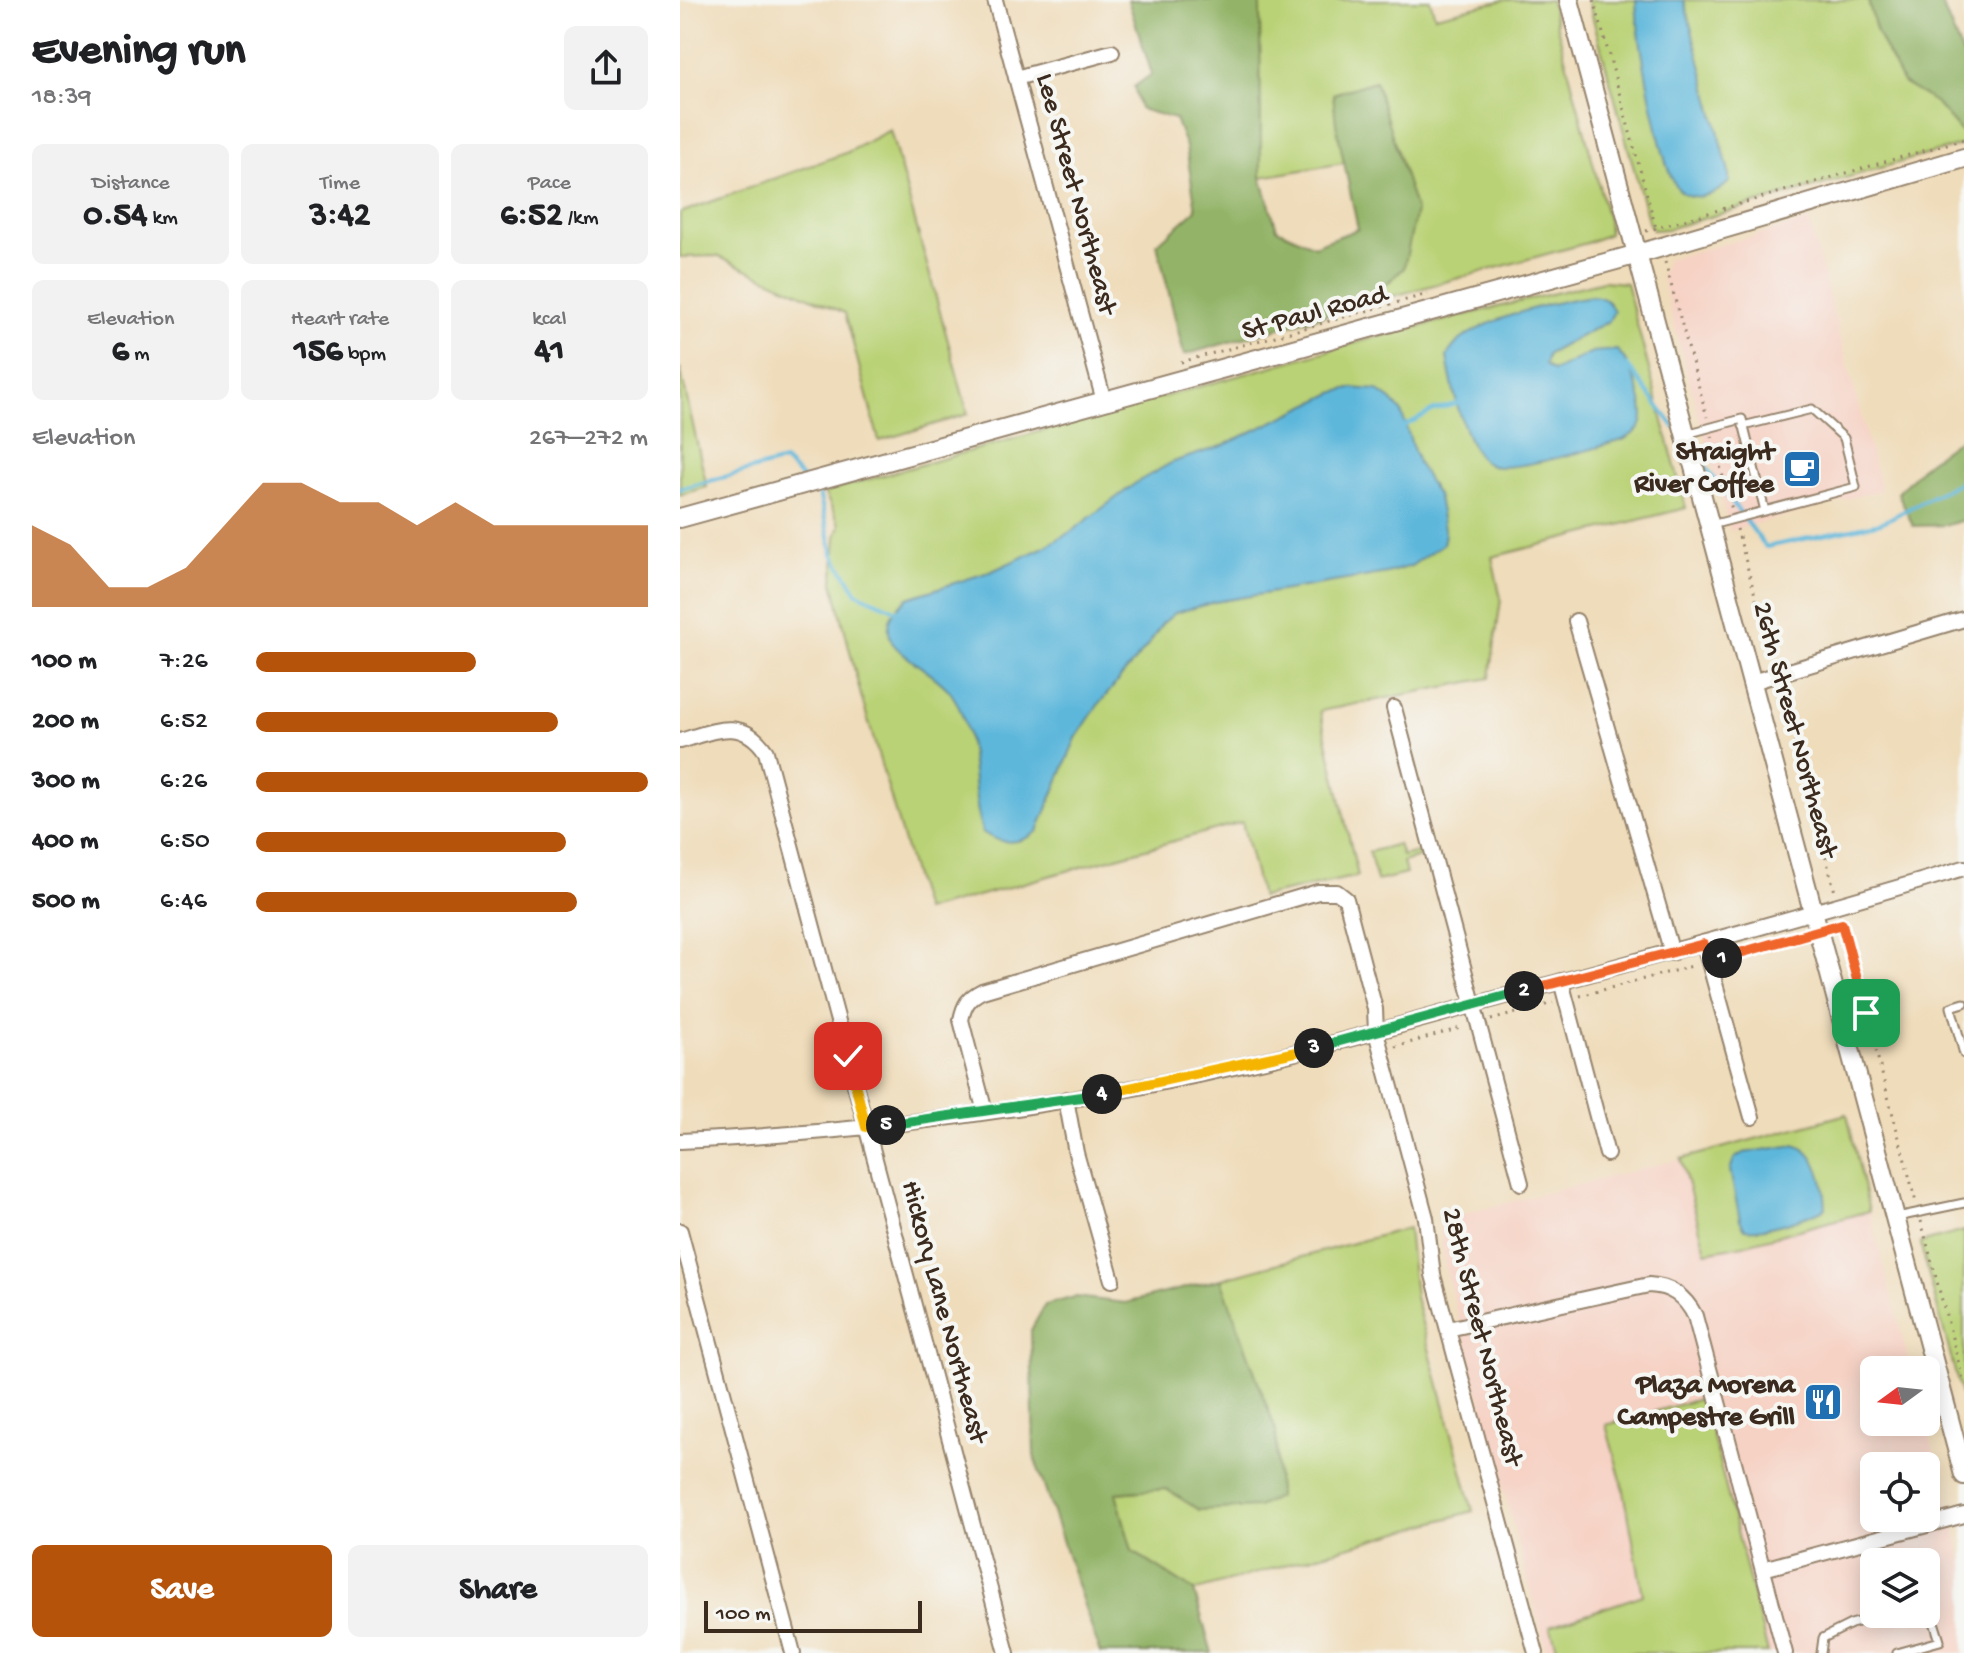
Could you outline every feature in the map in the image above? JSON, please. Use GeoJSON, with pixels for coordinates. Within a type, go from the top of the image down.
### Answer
{"type":"FeatureCollection","features":[{"type":"Feature","properties":{"kind":"main road","name":"26th Street Northeast"},"geometry":{"type":"LineString","coordinates":[[1569,0],[1964,1475]]}},
{"type":"Feature","properties":{"kind":"main road","name":"St Paul Road"},"geometry":{"type":"LineString","coordinates":[[680,518],[1638,254],[1964,158]]}},
{"type":"Feature","properties":{"kind":"street","name":"Lee Street Northeast"},"geometry":{"type":"LineString","coordinates":[[995,0],[1104,401]]}},
{"type":"Feature","properties":{"kind":"street"},"geometry":{"type":"LineString","coordinates":[[1016,78],[1112,52]]}},
{"type":"Feature","properties":{"kind":"street"},"geometry":{"type":"LineString","coordinates":[[1752,682],[1964,619]]}},
{"type":"Feature","properties":{"kind":"street"},"geometry":{"type":"LineString","coordinates":[[1576,621],[1672,953]]}},
{"type":"Feature","properties":{"kind":"street"},"geometry":{"type":"LineString","coordinates":[[1394,708],[1521,1183]]}},
{"type":"Feature","properties":{"kind":"street","name":"Hickory Lane Northeast"},"geometry":{"type":"LineString","coordinates":[[680,741],[729,729],[750,734],[766,752],[1007,1653]]}},
{"type":"Feature","properties":{"kind":"street"},"geometry":{"type":"LineString","coordinates":[[680,1141],[866,1127],[985,1112],[1266,1060],[1704,944],[1816,922],[1838,905],[1964,868]]}},
{"type":"Feature","properties":{"kind":"street","name":"28th Street Northeast"},"geometry":{"type":"LineString","coordinates":[[985,1112],[961,1020],[964,1007],[972,996],[1318,892],[1337,892],[1346,899],[1375,1009],[1376,1032],[1426,1218],[1433,1275],[1536,1653]]}},
{"type":"Feature","properties":{"kind":"street"},"geometry":{"type":"LineString","coordinates":[[1704,944],[1752,1117]]}},
{"type":"Feature","properties":{"kind":"street"},"geometry":{"type":"LineString","coordinates":[[1561,981],[1607,1154]]}},
{"type":"Feature","properties":{"kind":"street"},"geometry":{"type":"LineString","coordinates":[[1066,1099],[1076,1153],[1112,1280]]}},
{"type":"Feature","properties":{"kind":"street"},"geometry":{"type":"LineString","coordinates":[[680,1231],[793,1653]]}},
{"type":"Feature","properties":{"kind":"street"},"geometry":{"type":"LineString","coordinates":[[1448,1329],[1649,1285],[1664,1287],[1687,1301],[1695,1316],[1785,1653]]}},
{"type":"Feature","properties":{"kind":"street"},"geometry":{"type":"LineString","coordinates":[[1763,1569],[1964,1515]]}},
{"type":"Feature","properties":{"kind":"lane"},"geometry":{"type":"LineString","coordinates":[[1710,526],[1856,487],[1844,438],[1812,409],[1743,426]]}},
{"type":"Feature","properties":{"kind":"lane"},"geometry":{"type":"LineString","coordinates":[[1686,434],[1742,419],[1765,511]]}},
{"type":"Feature","properties":{"kind":"lane"},"geometry":{"type":"LineString","coordinates":[[1964,1003],[1951,1007],[1964,1054]]}},
{"type":"Feature","properties":{"kind":"lane"},"geometry":{"type":"LineString","coordinates":[[1895,1218],[1964,1203]]}},
{"type":"Feature","properties":{"kind":"lane"},"geometry":{"type":"LineString","coordinates":[[1868,1541],[1870,1548]]}},
{"type":"Feature","properties":{"kind":"lane"},"geometry":{"type":"LineString","coordinates":[[1821,1653],[1823,1638],[1860,1622]]}},
{"type":"Feature","properties":{"kind":"lane"},"geometry":{"type":"LineString","coordinates":[[1897,1653],[1940,1641],[1936,1628]]}},
{"type":"Feature","properties":{"kind":"path"},"geometry":{"type":"LineString","coordinates":[[1594,0],[1964,1383]]}},
{"type":"Feature","properties":{"kind":"path"},"geometry":{"type":"LineString","coordinates":[[1656,228],[1964,139]]}},
{"type":"Feature","properties":{"kind":"path"},"geometry":{"type":"LineString","coordinates":[[1381,1051],[1709,962],[1816,922],[1842,924]]}},
{"type":"Feature","properties":{"kind":"shaded area"},"geometry":{"type":"Polygon","coordinates":[[[1809,221],[1881,490],[1730,531],[1661,276],[1668,259],[1809,221]]]}},
{"type":"Feature","properties":{"kind":"shaded area"},"geometry":{"type":"Polygon","coordinates":[[[1681,1159],[1706,1252],[1869,1211],[1907,1356],[1860,1356],[1860,1436],[1930,1436],[1934,1452],[1860,1452],[1860,1532],[1940,1532],[1940,1474],[1964,1564],[1964,1653],[1547,1653],[1445,1267],[1439,1220],[1681,1159]]]}},
{"type":"Feature","properties":{"kind":"green space"},"geometry":{"type":"Polygon","coordinates":[[[1128,0],[1266,0],[1260,3],[1261,177],[1277,229],[1314,246],[1358,229],[1336,124],[1333,94],[1375,81],[1416,211],[1404,268],[1364,304],[1184,355],[1157,244],[1196,210],[1186,147],[1175,119],[1140,109],[1134,87],[1152,74],[1128,0]]]}},
{"type":"Feature","properties":{"kind":"green space"},"geometry":{"type":"Polygon","coordinates":[[[1430,0],[1435,16],[1504,0],[1550,0],[1608,220],[1609,234],[1587,243],[1364,304],[1404,268],[1375,81],[1333,94],[1344,163],[1261,177],[1260,2],[1430,0]]]}},
{"type":"Feature","properties":{"kind":"green space"},"geometry":{"type":"Polygon","coordinates":[[[1588,0],[1868,0],[1877,33],[1903,83],[1935,102],[1964,135],[1964,144],[1667,229],[1654,230],[1649,224],[1588,0]]]}},
{"type":"Feature","properties":{"kind":"green space"},"geometry":{"type":"Polygon","coordinates":[[[1868,0],[1940,0],[1964,58],[1964,135],[1935,102],[1903,83],[1877,33],[1868,0]]]}},
{"type":"Feature","properties":{"kind":"green space"},"geometry":{"type":"Polygon","coordinates":[[[890,130],[968,414],[879,441],[845,313],[717,256],[680,257],[680,213],[848,152],[890,130]]]}},
{"type":"Feature","properties":{"kind":"green space"},"geometry":{"type":"Polygon","coordinates":[[[1603,281],[1626,283],[1686,508],[1492,557],[1501,599],[1490,678],[1320,711],[1358,876],[1261,897],[1242,822],[924,911],[861,696],[833,582],[836,537],[840,525],[824,492],[1373,338],[1603,281]]]}},
{"type":"Feature","properties":{"kind":"green space"},"geometry":{"type":"Polygon","coordinates":[[[680,368],[707,487],[680,495],[680,368]]]}},
{"type":"Feature","properties":{"kind":"green space"},"geometry":{"type":"Polygon","coordinates":[[[1964,436],[1964,520],[1947,525],[1913,526],[1898,493],[1925,464],[1964,436]]]}},
{"type":"Feature","properties":{"kind":"green space"},"geometry":{"type":"Polygon","coordinates":[[[1398,844],[1402,856],[1417,852],[1419,857],[1403,862],[1406,874],[1377,881],[1369,852],[1398,844]]]}},
{"type":"Feature","properties":{"kind":"green space"},"geometry":{"type":"Polygon","coordinates":[[[1847,1114],[1869,1211],[1706,1252],[1681,1159],[1847,1114]]]}},
{"type":"Feature","properties":{"kind":"green space"},"geometry":{"type":"Polygon","coordinates":[[[1408,1228],[1415,1297],[1473,1511],[1194,1591],[1132,1551],[1116,1493],[1166,1489],[1199,1510],[1239,1331],[1221,1279],[1408,1228]]]}},
{"type":"Feature","properties":{"kind":"green space"},"geometry":{"type":"Polygon","coordinates":[[[1964,1231],[1964,1405],[1920,1243],[1964,1231]]]}},
{"type":"Feature","properties":{"kind":"green space"},"geometry":{"type":"Polygon","coordinates":[[[1221,1279],[1276,1431],[1278,1497],[1258,1507],[1199,1510],[1166,1489],[1116,1493],[1132,1551],[1194,1591],[1212,1653],[1100,1653],[1034,1456],[1031,1330],[1045,1305],[1075,1297],[1125,1303],[1221,1279]]]}},
{"type":"Feature","properties":{"kind":"green space"},"geometry":{"type":"Polygon","coordinates":[[[1703,1398],[1768,1653],[1559,1653],[1550,1626],[1643,1595],[1624,1491],[1606,1425],[1703,1398]]]}},
{"type":"Feature","properties":{"kind":"water"},"geometry":{"type":"Polygon","coordinates":[[[1636,0],[1684,0],[1729,172],[1729,182],[1710,194],[1695,197],[1682,192],[1669,172],[1650,96],[1636,0]]]}},
{"type":"Feature","properties":{"kind":"water"},"geometry":{"type":"Polygon","coordinates":[[[1600,297],[1612,307],[1614,311],[1609,321],[1548,354],[1545,365],[1553,371],[1592,352],[1617,350],[1627,364],[1640,395],[1641,426],[1623,440],[1576,453],[1515,466],[1489,465],[1480,458],[1466,432],[1447,357],[1470,333],[1489,324],[1534,308],[1600,297]]]}},
{"type":"Feature","properties":{"kind":"water"},"geometry":{"type":"Polygon","coordinates":[[[1350,388],[1377,390],[1401,411],[1418,463],[1438,497],[1445,534],[1443,544],[1411,566],[1387,573],[1215,602],[1175,613],[1162,624],[1076,738],[1038,831],[1010,842],[982,832],[969,742],[959,708],[945,686],[901,652],[891,640],[889,627],[895,611],[908,598],[992,571],[1042,548],[1072,531],[1137,482],[1173,462],[1222,446],[1333,393],[1350,388]]]}},
{"type":"Feature","properties":{"kind":"water"},"geometry":{"type":"Polygon","coordinates":[[[1795,1145],[1810,1155],[1819,1170],[1826,1208],[1786,1223],[1745,1229],[1740,1220],[1730,1170],[1734,1159],[1743,1153],[1795,1145]]]}},
{"type":"Feature","properties":{"kind":"waterway"},"geometry":{"type":"LineString","coordinates":[[1627,365],[1675,428]]}},
{"type":"Feature","properties":{"kind":"waterway"},"geometry":{"type":"LineString","coordinates":[[1401,428],[1434,410],[1463,402]]}},
{"type":"Feature","properties":{"kind":"waterway"},"geometry":{"type":"LineString","coordinates":[[1700,460],[1766,547],[1881,523],[1964,480]]}},
{"type":"Feature","properties":{"kind":"waterway"},"geometry":{"type":"LineString","coordinates":[[680,489],[784,461],[803,479]]}},
{"type":"Feature","properties":{"kind":"waterway"},"geometry":{"type":"LineString","coordinates":[[812,487],[819,493],[833,554],[857,593],[900,612]]}},
{"type":"Feature","properties":{"kind":"place","name":"Straight River Coffee"},"geometry":{"type":"Point","coordinates":[1802,469]}},
{"type":"Feature","properties":{"kind":"place","name":"Plaza Morena Campestre Grill"},"geometry":{"type":"Point","coordinates":[1823,1402]}},
{"type":"Feature","properties":{"kind":"route"},"geometry":{"type":"LineString","coordinates":[[848,1056],[866,1127],[925,1121],[1096,1095],[1266,1060],[1704,944],[1709,962],[1842,924],[1866,1013]]}}]}
